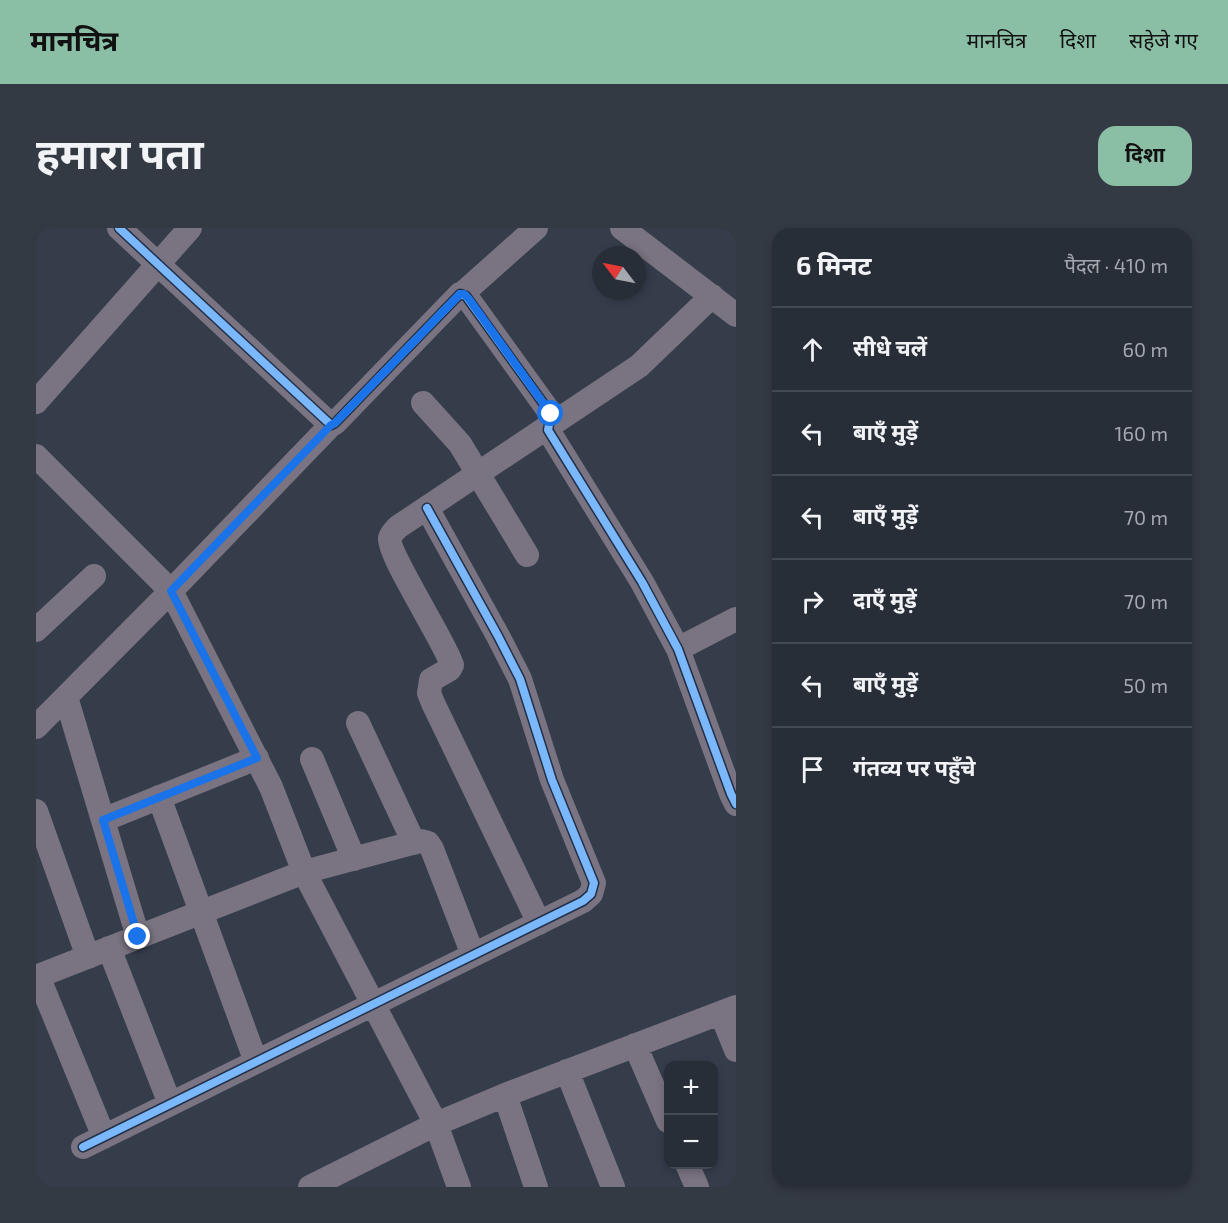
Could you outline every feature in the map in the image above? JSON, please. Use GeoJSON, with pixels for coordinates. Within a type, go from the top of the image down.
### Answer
{"type":"FeatureCollection","features":[{"type":"Feature","properties":{"kind":"street"},"geometry":{"type":"LineString","coordinates":[[119,228],[331,425]]}},
{"type":"Feature","properties":{"kind":"street"},"geometry":{"type":"LineString","coordinates":[[36,402],[190,228]]}},
{"type":"Feature","properties":{"kind":"street"},"geometry":{"type":"LineString","coordinates":[[36,727],[462,294],[536,228]]}},
{"type":"Feature","properties":{"kind":"street"},"geometry":{"type":"LineString","coordinates":[[622,228],[736,315]]}},
{"type":"Feature","properties":{"kind":"street"},"geometry":{"type":"LineString","coordinates":[[462,294],[469,299],[551,414],[547,427],[642,582],[678,649],[736,804]]}},
{"type":"Feature","properties":{"kind":"street"},"geometry":{"type":"LineString","coordinates":[[539,922],[429,693],[431,680],[450,669],[452,665],[398,561],[390,543],[390,537],[398,527],[639,366],[712,296]]}},
{"type":"Feature","properties":{"kind":"street"},"geometry":{"type":"LineString","coordinates":[[423,403],[460,444],[527,555]]}},
{"type":"Feature","properties":{"kind":"street"},"geometry":{"type":"LineString","coordinates":[[41,469],[171,591],[271,787],[304,872],[436,1124],[459,1187]]}},
{"type":"Feature","properties":{"kind":"street"},"geometry":{"type":"LineString","coordinates":[[427,508],[520,679],[552,780],[594,883],[591,894],[583,901],[93,1142],[37,976],[304,872],[420,841],[428,843],[432,849],[473,955]]}},
{"type":"Feature","properties":{"kind":"street"},"geometry":{"type":"LineString","coordinates":[[36,630],[94,576]]}},
{"type":"Feature","properties":{"kind":"street"},"geometry":{"type":"LineString","coordinates":[[678,649],[736,620]]}},
{"type":"Feature","properties":{"kind":"street"},"geometry":{"type":"LineString","coordinates":[[66,697],[138,937]]}},
{"type":"Feature","properties":{"kind":"street"},"geometry":{"type":"LineString","coordinates":[[358,723],[414,843]]}},
{"type":"Feature","properties":{"kind":"street"},"geometry":{"type":"LineString","coordinates":[[103,820],[257,758]]}},
{"type":"Feature","properties":{"kind":"street"},"geometry":{"type":"LineString","coordinates":[[312,759],[354,859]]}},
{"type":"Feature","properties":{"kind":"street"},"geometry":{"type":"LineString","coordinates":[[159,797],[256,1062]]}},
{"type":"Feature","properties":{"kind":"street"},"geometry":{"type":"LineString","coordinates":[[36,812],[170,1104]]}},
{"type":"Feature","properties":{"kind":"street"},"geometry":{"type":"LineString","coordinates":[[310,1187],[436,1124],[505,1095],[728,1010],[736,1050]]}},
{"type":"Feature","properties":{"kind":"street"},"geometry":{"type":"LineString","coordinates":[[636,1045],[666,1115]]}},
{"type":"Feature","properties":{"kind":"street"},"geometry":{"type":"LineString","coordinates":[[567,1071],[613,1187]]}},
{"type":"Feature","properties":{"kind":"street"},"geometry":{"type":"LineString","coordinates":[[505,1095],[536,1187]]}},
{"type":"Feature","properties":{"kind":"street"},"geometry":{"type":"LineString","coordinates":[[689,1169],[697,1187]]}},
{"type":"Feature","properties":{"kind":"cycle path"},"geometry":{"type":"LineString","coordinates":[[119,228],[331,425],[460,294],[466,296],[551,414],[548,430],[642,582],[678,649],[736,804]]}},
{"type":"Feature","properties":{"kind":"cycle path"},"geometry":{"type":"LineString","coordinates":[[83,1147],[583,901],[591,894],[594,883],[552,780],[520,679],[427,508]]}},
{"type":"Feature","properties":{"kind":"route"},"geometry":{"type":"LineString","coordinates":[[138,937],[103,820],[257,758],[171,591],[460,294],[464,294],[469,299],[551,414]]}}]}
